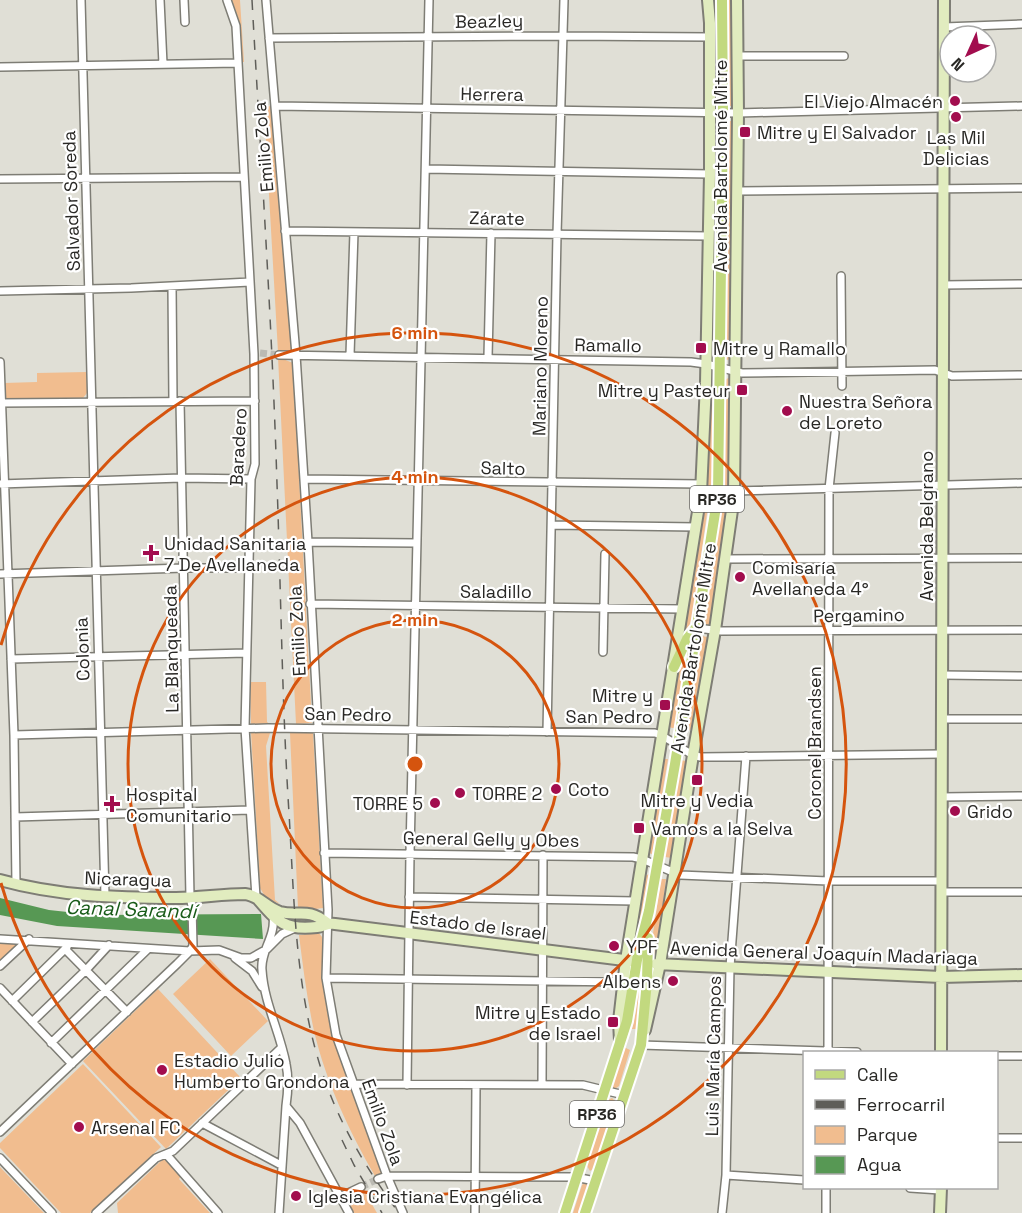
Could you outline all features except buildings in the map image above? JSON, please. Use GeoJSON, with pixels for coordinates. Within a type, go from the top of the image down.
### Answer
{"type":"FeatureCollection","features":[{"type":"Feature","properties":{"kind":"main road","name":"Avenida Bartolomé Mitre"},"geometry":{"type":"LineString","coordinates":[[565,1213],[627,1021],[642,963],[656,864],[678,744],[718,494],[723,113],[722,0]]}},
{"type":"Feature","properties":{"kind":"main road"},"geometry":{"type":"LineString","coordinates":[[674,667],[687,639],[697,628]]}},
{"type":"Feature","properties":{"kind":"main road","name":"Avenida Bartolomé Mitre"},"geometry":{"type":"LineString","coordinates":[[585,1213],[641,1045],[642,963]]}},
{"type":"Feature","properties":{"kind":"main road"},"geometry":{"type":"LineString","coordinates":[[627,1021],[627,1040],[641,1045]]}},
{"type":"Feature","properties":{"kind":"street","name":"Salvador Soreda"},"geometry":{"type":"LineString","coordinates":[[81,0],[92,401]]}},
{"type":"Feature","properties":{"kind":"street"},"geometry":{"type":"LineString","coordinates":[[160,0],[163,64]]}},
{"type":"Feature","properties":{"kind":"street"},"geometry":{"type":"LineString","coordinates":[[184,0],[185,22]]}},
{"type":"Feature","properties":{"kind":"street","name":"Baradero"},"geometry":{"type":"LineString","coordinates":[[227,0],[236,26],[250,282],[257,353],[255,464],[251,479],[245,728],[256,897]]}},
{"type":"Feature","properties":{"kind":"street","name":"Emilio Zola"},"geometry":{"type":"LineString","coordinates":[[266,0],[296,355],[308,542],[328,910],[326,978],[334,1029],[387,1176],[403,1213]]}},
{"type":"Feature","properties":{"kind":"street"},"geometry":{"type":"LineString","coordinates":[[407,1085],[408,932],[429,0]]}},
{"type":"Feature","properties":{"kind":"street","name":"Mariano Moreno"},"geometry":{"type":"LineString","coordinates":[[547,732],[564,0]]}},
{"type":"Feature","properties":{"kind":"street","name":"Avenida Bartolomé Mitre"},"geometry":{"type":"LineString","coordinates":[[620,1041],[619,1021],[626,960],[674,667],[701,484],[710,174],[708,0]]}},
{"type":"Feature","properties":{"kind":"street","name":"Avenida Bartolomé Mitre"},"geometry":{"type":"LineString","coordinates":[[641,1045],[660,964],[715,630],[734,491],[738,191],[737,0]]}},
{"type":"Feature","properties":{"kind":"street","name":"Avenida Belgrano"},"geometry":{"type":"LineString","coordinates":[[944,0],[944,24]]}},
{"type":"Feature","properties":{"kind":"street"},"geometry":{"type":"LineString","coordinates":[[998,25],[1022,24]]}},
{"type":"Feature","properties":{"kind":"street","name":"Beazley"},"geometry":{"type":"LineString","coordinates":[[269,38],[710,37]]}},
{"type":"Feature","properties":{"kind":"street"},"geometry":{"type":"LineString","coordinates":[[737,56],[844,56]]}},
{"type":"Feature","properties":{"kind":"street"},"geometry":{"type":"LineString","coordinates":[[0,67],[238,63]]}},
{"type":"Feature","properties":{"kind":"street","name":"Avenida Belgrano"},"geometry":{"type":"LineString","coordinates":[[941,1051],[944,84]]}},
{"type":"Feature","properties":{"kind":"street","name":"Herrera"},"geometry":{"type":"LineString","coordinates":[[274,106],[738,113],[1022,106]]}},
{"type":"Feature","properties":{"kind":"street"},"geometry":{"type":"LineString","coordinates":[[426,169],[710,174]]}},
{"type":"Feature","properties":{"kind":"street"},"geometry":{"type":"LineString","coordinates":[[0,179],[244,177]]}},
{"type":"Feature","properties":{"kind":"street"},"geometry":{"type":"LineString","coordinates":[[738,191],[1022,188]]}},
{"type":"Feature","properties":{"kind":"street","name":"Zárate"},"geometry":{"type":"LineString","coordinates":[[285,231],[709,236]]}},
{"type":"Feature","properties":{"kind":"street"},"geometry":{"type":"LineString","coordinates":[[351,355],[354,232]]}},
{"type":"Feature","properties":{"kind":"street"},"geometry":{"type":"LineString","coordinates":[[488,357],[491,233]]}},
{"type":"Feature","properties":{"kind":"street"},"geometry":{"type":"LineString","coordinates":[[841,276],[842,386]]}},
{"type":"Feature","properties":{"kind":"street"},"geometry":{"type":"LineString","coordinates":[[0,291],[250,282]]}},
{"type":"Feature","properties":{"kind":"street"},"geometry":{"type":"LineString","coordinates":[[943,285],[1022,284]]}},
{"type":"Feature","properties":{"kind":"street","name":"La Blanqueada"},"geometry":{"type":"LineString","coordinates":[[172,286],[182,478],[188,813],[193,942],[190,951]]}},
{"type":"Feature","properties":{"kind":"street","name":"Ramallo"},"geometry":{"type":"LineString","coordinates":[[279,355],[488,357],[706,363],[735,372],[935,369],[952,376],[1022,375]]}},
{"type":"Feature","properties":{"kind":"street"},"geometry":{"type":"LineString","coordinates":[[0,362],[3,484],[12,659],[16,884]]}},
{"type":"Feature","properties":{"kind":"street","name":"Colonia"},"geometry":{"type":"LineString","coordinates":[[92,401],[105,896]]}},
{"type":"Feature","properties":{"kind":"street"},"geometry":{"type":"LineString","coordinates":[[1,403],[255,401]]}},
{"type":"Feature","properties":{"kind":"street","name":"Coronel Brandsen"},"geometry":{"type":"LineString","coordinates":[[828,1051],[830,973],[828,881],[829,489],[835,433]]}},
{"type":"Feature","properties":{"kind":"street"},"geometry":{"type":"LineString","coordinates":[[3,484],[182,478],[251,479]]}},
{"type":"Feature","properties":{"kind":"street","name":"Salto"},"geometry":{"type":"LineString","coordinates":[[304,479],[701,484]]}},
{"type":"Feature","properties":{"kind":"street"},"geometry":{"type":"LineString","coordinates":[[734,491],[1022,483]]}},
{"type":"Feature","properties":{"kind":"street"},"geometry":{"type":"LineString","coordinates":[[552,525],[696,527]]}},
{"type":"Feature","properties":{"kind":"street"},"geometry":{"type":"LineString","coordinates":[[308,542],[416,543]]}},
{"type":"Feature","properties":{"kind":"street"},"geometry":{"type":"LineString","coordinates":[[603,652],[605,554]]}},
{"type":"Feature","properties":{"kind":"street"},"geometry":{"type":"LineString","coordinates":[[726,559],[1022,558]]}},
{"type":"Feature","properties":{"kind":"street"},"geometry":{"type":"LineString","coordinates":[[0,574],[249,568]]}},
{"type":"Feature","properties":{"kind":"street","name":"Saladillo"},"geometry":{"type":"LineString","coordinates":[[310,604],[682,609]]}},
{"type":"Feature","properties":{"kind":"street","name":"Pergamino"},"geometry":{"type":"LineString","coordinates":[[697,628],[829,631],[1022,630]]}},
{"type":"Feature","properties":{"kind":"street"},"geometry":{"type":"LineString","coordinates":[[0,637],[10,637]]}},
{"type":"Feature","properties":{"kind":"street"},"geometry":{"type":"LineString","coordinates":[[12,659],[246,654]]}},
{"type":"Feature","properties":{"kind":"street"},"geometry":{"type":"LineString","coordinates":[[942,675],[1022,676]]}},
{"type":"Feature","properties":{"kind":"street"},"geometry":{"type":"LineString","coordinates":[[942,719],[1022,719]]}},
{"type":"Feature","properties":{"kind":"street","name":"San Pedro"},"geometry":{"type":"LineString","coordinates":[[14,735],[245,728],[655,733],[663,735],[693,755]]}},
{"type":"Feature","properties":{"kind":"street"},"geometry":{"type":"LineString","coordinates":[[693,755],[700,757],[941,754]]}},
{"type":"Feature","properties":{"kind":"street","name":"Luis María Campos"},"geometry":{"type":"LineString","coordinates":[[722,1213],[726,1175],[730,967],[746,756]]}},
{"type":"Feature","properties":{"kind":"street"},"geometry":{"type":"LineString","coordinates":[[942,797],[1022,796]]}},
{"type":"Feature","properties":{"kind":"street"},"geometry":{"type":"LineString","coordinates":[[15,818],[249,810]]}},
{"type":"Feature","properties":{"kind":"street","name":"General Gelly y Obes"},"geometry":{"type":"LineString","coordinates":[[324,853],[543,855],[642,859],[674,873]]}},
{"type":"Feature","properties":{"kind":"street"},"geometry":{"type":"LineString","coordinates":[[542,1085],[543,855]]}},
{"type":"Feature","properties":{"kind":"street"},"geometry":{"type":"LineString","coordinates":[[674,873],[1022,892]]}},
{"type":"Feature","properties":{"kind":"street","name":"Nicaragua"},"geometry":{"type":"LineString","coordinates":[[0,880],[46,891],[191,902],[238,894],[256,897]]}},
{"type":"Feature","properties":{"kind":"street"},"geometry":{"type":"LineString","coordinates":[[256,897],[273,916],[282,923],[295,928]]}},
{"type":"Feature","properties":{"kind":"street","name":"Estado de Israel"},"geometry":{"type":"LineString","coordinates":[[256,897],[279,912],[309,913],[327,923],[626,960]]}},
{"type":"Feature","properties":{"kind":"street"},"geometry":{"type":"LineString","coordinates":[[409,897],[635,901]]}},
{"type":"Feature","properties":{"kind":"street"},"geometry":{"type":"LineString","coordinates":[[273,916],[273,933],[267,949],[264,983],[285,1060],[288,1081],[279,1213]]}},
{"type":"Feature","properties":{"kind":"street","name":"Estado de Israel"},"geometry":{"type":"LineString","coordinates":[[295,928],[319,927],[327,923]]}},
{"type":"Feature","properties":{"kind":"street"},"geometry":{"type":"LineString","coordinates":[[0,939],[29,939],[68,946],[109,945],[190,951],[214,950],[251,958],[267,949],[282,934],[295,928]]}},
{"type":"Feature","properties":{"kind":"street"},"geometry":{"type":"LineString","coordinates":[[0,966],[29,939]]}},
{"type":"Feature","properties":{"kind":"street"},"geometry":{"type":"LineString","coordinates":[[32,1022],[109,945]]}},
{"type":"Feature","properties":{"kind":"street"},"geometry":{"type":"LineString","coordinates":[[68,946],[86,970],[127,1012]]}},
{"type":"Feature","properties":{"kind":"street"},"geometry":{"type":"LineString","coordinates":[[12,1001],[68,946]]}},
{"type":"Feature","properties":{"kind":"street"},"geometry":{"type":"LineString","coordinates":[[51,1043],[148,949]]}},
{"type":"Feature","properties":{"kind":"street"},"geometry":{"type":"LineString","coordinates":[[0,1132],[190,951]]}},
{"type":"Feature","properties":{"kind":"street"},"geometry":{"type":"LineString","coordinates":[[231,955],[252,971],[266,994]]}},
{"type":"Feature","properties":{"kind":"street","name":"Avenida General Joaquín Madariaga"},"geometry":{"type":"LineString","coordinates":[[626,960],[642,963],[830,973],[941,976],[1022,975]]}},
{"type":"Feature","properties":{"kind":"street"},"geometry":{"type":"LineString","coordinates":[[326,978],[623,982]]}},
{"type":"Feature","properties":{"kind":"street"},"geometry":{"type":"LineString","coordinates":[[0,988],[72,1064]]}},
{"type":"Feature","properties":{"kind":"street"},"geometry":{"type":"LineString","coordinates":[[641,1045],[803,1051]]}},
{"type":"Feature","properties":{"kind":"street"},"geometry":{"type":"LineString","coordinates":[[96,1213],[156,1158],[173,1151],[281,1048]]}},
{"type":"Feature","properties":{"kind":"street"},"geometry":{"type":"LineString","coordinates":[[998,1056],[1022,1056]]}},
{"type":"Feature","properties":{"kind":"street"},"geometry":{"type":"LineString","coordinates":[[353,1084],[583,1085],[624,1095]]}},
{"type":"Feature","properties":{"kind":"street"},"geometry":{"type":"LineString","coordinates":[[475,1213],[476,1085]]}},
{"type":"Feature","properties":{"kind":"street"},"geometry":{"type":"LineString","coordinates":[[286,1106],[300,1123],[349,1213]]}},
{"type":"Feature","properties":{"kind":"street"},"geometry":{"type":"LineString","coordinates":[[202,1123],[281,1165]]}},
{"type":"Feature","properties":{"kind":"street"},"geometry":{"type":"LineString","coordinates":[[998,1138],[1022,1138]]}},
{"type":"Feature","properties":{"kind":"street"},"geometry":{"type":"LineString","coordinates":[[166,1154],[218,1213]]}},
{"type":"Feature","properties":{"kind":"street"},"geometry":{"type":"LineString","coordinates":[[0,1158],[52,1213]]}},
{"type":"Feature","properties":{"kind":"street"},"geometry":{"type":"LineString","coordinates":[[726,1175],[803,1180]]}},
{"type":"Feature","properties":{"kind":"street"},"geometry":{"type":"LineString","coordinates":[[378,1179],[387,1176],[476,1176],[575,1177],[595,1181]]}},
{"type":"Feature","properties":{"kind":"street"},"geometry":{"type":"LineString","coordinates":[[340,1197],[361,1187]]}},
{"type":"Feature","properties":{"kind":"street"},"geometry":{"type":"LineString","coordinates":[[826,1189],[826,1213]]}},
{"type":"Feature","properties":{"kind":"street"},"geometry":{"type":"LineString","coordinates":[[940,1189],[940,1213]]}},
{"type":"Feature","properties":{"kind":"green space"},"geometry":{"type":"Polygon","coordinates":[[[232,0],[240,0],[244,62],[242,62],[239,21],[232,0]]]}},
{"type":"Feature","properties":{"kind":"green space"},"geometry":{"type":"Polygon","coordinates":[[[711,0],[716,0],[717,106],[713,106],[711,0]]]}},
{"type":"Feature","properties":{"kind":"green space"},"geometry":{"type":"Polygon","coordinates":[[[728,0],[733,0],[734,106],[729,106],[728,0]]]}},
{"type":"Feature","properties":{"kind":"green space"},"geometry":{"type":"Polygon","coordinates":[[[271,106],[292,350],[278,352],[264,107],[271,106]]]}},
{"type":"Feature","properties":{"kind":"green space"},"geometry":{"type":"Polygon","coordinates":[[[713,121],[716,121],[714,359],[709,358],[713,121]]]}},
{"type":"Feature","properties":{"kind":"green space"},"geometry":{"type":"Polygon","coordinates":[[[729,121],[734,121],[732,359],[726,360],[729,121]]]}},
{"type":"Feature","properties":{"kind":"green space"},"geometry":{"type":"Polygon","coordinates":[[[278,357],[293,363],[312,723],[296,724],[278,357]]]}},
{"type":"Feature","properties":{"kind":"green space"},"geometry":{"type":"Polygon","coordinates":[[[87,372],[87,393],[83,398],[7,400],[4,396],[4,383],[37,382],[37,373],[87,372]]]}},
{"type":"Feature","properties":{"kind":"green space"},"geometry":{"type":"Polygon","coordinates":[[[711,378],[713,379],[712,477],[693,614],[681,642],[711,378]]]}},
{"type":"Feature","properties":{"kind":"green space"},"geometry":{"type":"Polygon","coordinates":[[[726,379],[731,379],[730,490],[712,625],[705,625],[724,489],[726,379]]]}},
{"type":"Feature","properties":{"kind":"green space"},"geometry":{"type":"Polygon","coordinates":[[[702,636],[707,637],[692,729],[688,730],[687,728],[702,636]]]}},
{"type":"Feature","properties":{"kind":"green space"},"geometry":{"type":"Polygon","coordinates":[[[690,640],[674,728],[672,728],[670,727],[681,655],[690,640]]]}},
{"type":"Feature","properties":{"kind":"green space"},"geometry":{"type":"Polygon","coordinates":[[[250,682],[266,682],[267,722],[271,725],[251,724],[250,682]]]}},
{"type":"Feature","properties":{"kind":"green space"},"geometry":{"type":"Polygon","coordinates":[[[251,732],[270,733],[266,746],[275,900],[280,904],[266,898],[260,888],[251,732]]]}},
{"type":"Feature","properties":{"kind":"green space"},"geometry":{"type":"Polygon","coordinates":[[[290,733],[313,733],[323,908],[308,910],[298,908],[290,733]]]}},
{"type":"Feature","properties":{"kind":"green space"},"geometry":{"type":"Polygon","coordinates":[[[664,759],[668,759],[652,854],[649,853],[664,759]]]}},
{"type":"Feature","properties":{"kind":"green space"},"geometry":{"type":"Polygon","coordinates":[[[680,760],[686,761],[672,858],[665,857],[680,760]]]}},
{"type":"Feature","properties":{"kind":"green space"},"geometry":{"type":"Polygon","coordinates":[[[649,874],[636,950],[633,950],[645,876],[649,874]]]}},
{"type":"Feature","properties":{"kind":"green space"},"geometry":{"type":"Polygon","coordinates":[[[661,879],[666,879],[656,955],[650,954],[661,879]]]}},
{"type":"Feature","properties":{"kind":"green space"},"geometry":{"type":"Polygon","coordinates":[[[319,933],[322,937],[324,986],[332,1035],[383,1172],[375,1176],[339,1106],[314,1031],[299,935],[319,933]]]}},
{"type":"Feature","properties":{"kind":"green space"},"geometry":{"type":"Polygon","coordinates":[[[0,941],[19,943],[0,962],[0,941]]]}},
{"type":"Feature","properties":{"kind":"green space"},"geometry":{"type":"Polygon","coordinates":[[[210,959],[268,1021],[231,1056],[173,994],[210,959]]]}},
{"type":"Feature","properties":{"kind":"green space"},"geometry":{"type":"Polygon","coordinates":[[[640,976],[644,976],[641,1029],[632,1029],[636,1011],[640,976]]]}},
{"type":"Feature","properties":{"kind":"green space","name":"Estadio Julio Humberto Grondona"},"geometry":{"type":"Polygon","coordinates":[[[158,989],[241,1078],[166,1149],[83,1061],[158,989]]]}},
{"type":"Feature","properties":{"kind":"green space"},"geometry":{"type":"Polygon","coordinates":[[[624,1047],[630,1050],[619,1086],[615,1089],[611,1086],[624,1047]]]}},
{"type":"Feature","properties":{"kind":"green space","name":"Arsenal FC"},"geometry":{"type":"Polygon","coordinates":[[[83,1064],[161,1147],[90,1213],[61,1213],[0,1148],[0,1143],[83,1064]]]}},
{"type":"Feature","properties":{"kind":"green space"},"geometry":{"type":"Polygon","coordinates":[[[612,1098],[615,1101],[593,1169],[590,1171],[587,1166],[608,1100],[612,1098]]]}},
{"type":"Feature","properties":{"kind":"green space","name":"Arsenal FC"},"geometry":{"type":"Polygon","coordinates":[[[164,1158],[181,1176],[179,1179],[210,1213],[118,1213],[117,1203],[164,1158]]]}},
{"type":"Feature","properties":{"kind":"green space"},"geometry":{"type":"Polygon","coordinates":[[[0,1167],[44,1213],[0,1213],[0,1167]]]}},
{"type":"Feature","properties":{"kind":"green space"},"geometry":{"type":"Polygon","coordinates":[[[585,1182],[588,1187],[580,1213],[573,1213],[582,1185],[585,1182]]]}},
{"type":"Feature","properties":{"kind":"green space"},"geometry":{"type":"Polygon","coordinates":[[[366,1194],[377,1213],[353,1213],[347,1200],[349,1197],[366,1194]]]}},
{"type":"Feature","properties":{"kind":"water"},"geometry":{"type":"Polygon","coordinates":[[[0,898],[49,910],[95,915],[261,914],[263,939],[57,926],[0,915],[0,898]]]}},
{"type":"Feature","properties":{"kind":"tunnel"},"geometry":{"type":"LineString","coordinates":[[260,353],[279,355]]}},
{"type":"Feature","properties":{"kind":"tunnel"},"geometry":{"type":"LineString","coordinates":[[361,1187],[378,1179]]}},
{"type":"Feature","properties":{"kind":"railway"},"geometry":{"type":"LineString","coordinates":[[252,0],[272,363],[287,772],[299,962],[312,1035],[335,1106],[364,1161],[399,1213]]}},
{"type":"Feature","properties":{"kind":"railway"},"geometry":{"type":"LineString","coordinates":[[342,1140],[382,1213]]}},
{"type":"Feature","properties":{"kind":"place","name":"El Viejo Almacén"},"geometry":{"type":"Point","coordinates":[955,101]}},
{"type":"Feature","properties":{"kind":"place","name":"Las Mil Delicias"},"geometry":{"type":"Point","coordinates":[956,117]}},
{"type":"Feature","properties":{"kind":"place","name":"Mitre y El Salvador"},"geometry":{"type":"Point","coordinates":[745,132]}},
{"type":"Feature","properties":{"kind":"place","name":"Mitre y Ramallo"},"geometry":{"type":"Point","coordinates":[701,348]}},
{"type":"Feature","properties":{"kind":"place","name":"Mitre y Pasteur"},"geometry":{"type":"Point","coordinates":[742,390]}},
{"type":"Feature","properties":{"kind":"place","name":"Nuestra Señora de Loreto"},"geometry":{"type":"Point","coordinates":[787,411]}},
{"type":"Feature","properties":{"kind":"place","name":"Unidad Sanitaria 7 De Avellaneda"},"geometry":{"type":"Point","coordinates":[151,553]}},
{"type":"Feature","properties":{"kind":"place","name":"Comisaría Avellaneda 4°"},"geometry":{"type":"Point","coordinates":[740,577]}},
{"type":"Feature","properties":{"kind":"place","name":"Mitre y San Pedro"},"geometry":{"type":"Point","coordinates":[665,705]}},
{"type":"Feature","properties":{"kind":"place","name":"Mitre y Vedia"},"geometry":{"type":"Point","coordinates":[697,780]}},
{"type":"Feature","properties":{"kind":"place","name":"Coto"},"geometry":{"type":"Point","coordinates":[556,789]}},
{"type":"Feature","properties":{"kind":"place","name":"TORRE 2"},"geometry":{"type":"Point","coordinates":[460,793]}},
{"type":"Feature","properties":{"kind":"place","name":"TORRE 5"},"geometry":{"type":"Point","coordinates":[435,803]}},
{"type":"Feature","properties":{"kind":"place","name":"Hospital Comunitario"},"geometry":{"type":"Point","coordinates":[112,804]}},
{"type":"Feature","properties":{"kind":"place","name":"Grido"},"geometry":{"type":"Point","coordinates":[955,811]}},
{"type":"Feature","properties":{"kind":"place","name":"Vamos a la Selva"},"geometry":{"type":"Point","coordinates":[639,828]}},
{"type":"Feature","properties":{"kind":"place","name":"YPF"},"geometry":{"type":"Point","coordinates":[614,946]}},
{"type":"Feature","properties":{"kind":"place","name":"Albens"},"geometry":{"type":"Point","coordinates":[673,981]}},
{"type":"Feature","properties":{"kind":"place","name":"Mitre y Estado de Israel"},"geometry":{"type":"Point","coordinates":[613,1022]}},
{"type":"Feature","properties":{"kind":"place","name":"Estadio Julio Humberto Grondona"},"geometry":{"type":"Point","coordinates":[162,1070]}},
{"type":"Feature","properties":{"kind":"place","name":"Arsenal FC"},"geometry":{"type":"Point","coordinates":[79,1127]}},
{"type":"Feature","properties":{"kind":"place","name":"Iglesia Cristiana Evangélica"},"geometry":{"type":"Point","coordinates":[296,1196]}},
{"type":"Feature","properties":{"kind":"water label","name":"Canal Sarandí"},"geometry":{"type":"Point","coordinates":[131,909]}}]}
